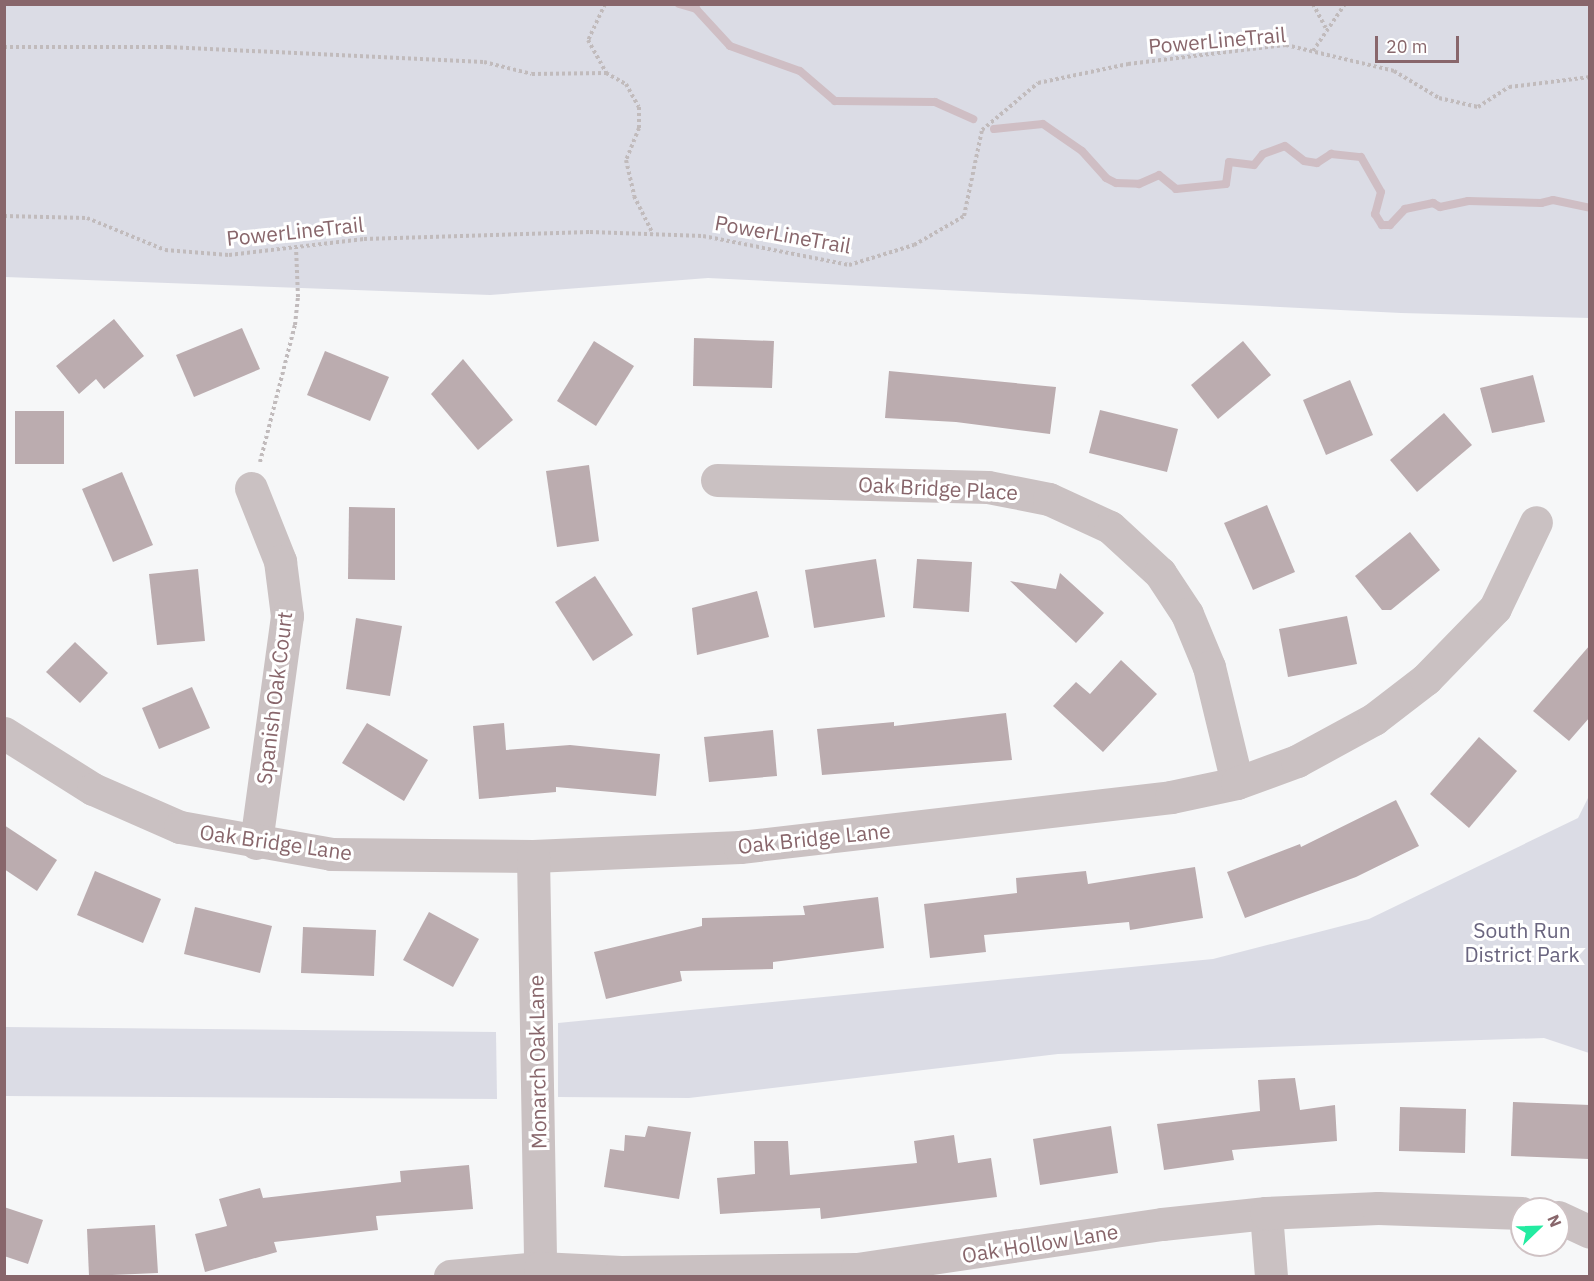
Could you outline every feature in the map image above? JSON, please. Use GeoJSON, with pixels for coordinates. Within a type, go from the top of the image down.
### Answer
{"type":"FeatureCollection","features":[{"type":"Feature","properties":{"kind":"street","name":"Oak Bridge Place"},"geometry":{"type":"LineString","coordinates":[[717,480],[988,487],[1049,499],[1110,527],[1160,573],[1187,614],[1209,667],[1237,783]]}},
{"type":"Feature","properties":{"kind":"street","name":"Spanish Oak Court"},"geometry":{"type":"LineString","coordinates":[[251,488],[280,561],[287,616],[256,843]]}},
{"type":"Feature","properties":{"kind":"street","name":"Oak Bridge Lane"},"geometry":{"type":"LineString","coordinates":[[5,734],[49,764],[133,810],[180,827],[256,843],[331,854],[533,856],[740,847],[1171,797],[1237,783],[1297,761],[1348,735],[1426,679],[1495,608],[1536,522]]}},
{"type":"Feature","properties":{"kind":"street","name":"Monarch Oak Lane"},"geometry":{"type":"LineString","coordinates":[[533,856],[540,1268]]}},
{"type":"Feature","properties":{"kind":"street","name":"Oak Hollow Lane"},"geometry":{"type":"LineString","coordinates":[[450,1276],[540,1268],[621,1272],[857,1273],[1162,1224],[1266,1213],[1378,1208],[1510,1214]]}},
{"type":"Feature","properties":{"kind":"street"},"geometry":{"type":"LineString","coordinates":[[1266,1213],[1271,1276]]}},
{"type":"Feature","properties":{"kind":"street"},"geometry":{"type":"LineString","coordinates":[[1570,1223],[1590,1232]]}},
{"type":"Feature","properties":{"kind":"path"},"geometry":{"type":"LineString","coordinates":[[605,4],[588,40],[606,73]]}},
{"type":"Feature","properties":{"kind":"path"},"geometry":{"type":"LineString","coordinates":[[1313,4],[1327,30]]}},
{"type":"Feature","properties":{"kind":"path"},"geometry":{"type":"LineString","coordinates":[[1313,51],[1345,4]]}},
{"type":"Feature","properties":{"kind":"path","name":"PowerLineTrail"},"geometry":{"type":"LineString","coordinates":[[4,216],[87,218],[165,250],[229,255],[364,238],[590,232],[703,236],[849,265],[914,245],[964,216],[982,130],[1038,82],[1128,64],[1286,45],[1394,71],[1439,98],[1478,107],[1509,87],[1590,77]]}},
{"type":"Feature","properties":{"kind":"path"},"geometry":{"type":"LineString","coordinates":[[4,47],[168,47],[484,62],[532,74],[606,73],[626,84],[639,107],[639,128],[626,160],[634,196],[653,234]]}},
{"type":"Feature","properties":{"kind":"path"},"geometry":{"type":"LineString","coordinates":[[251,488],[271,431],[295,325],[298,297],[296,248]]}},
{"type":"Feature","properties":{"kind":"green space"},"geometry":{"type":"Polygon","coordinates":[[[4,5],[1589,5],[1589,318],[1401,313],[708,278],[490,295],[5,277],[4,5]]]}},
{"type":"Feature","properties":{"kind":"green space","name":"South Run District Park"},"geometry":{"type":"Polygon","coordinates":[[[1589,796],[1589,1053],[1544,1038],[1058,1054],[689,1098],[558,1097],[558,1023],[1213,959],[1369,919],[1578,818],[1589,796]]]}},
{"type":"Feature","properties":{"kind":"green space"},"geometry":{"type":"Polygon","coordinates":[[[5,1027],[496,1032],[497,1099],[5,1096],[5,1027]]]}},
{"type":"Feature","properties":{"kind":"building"},"geometry":{"type":"Polygon","coordinates":[[[114,319],[144,356],[104,389],[96,379],[79,394],[56,366],[114,319]]]}},
{"type":"Feature","properties":{"kind":"building"},"geometry":{"type":"Polygon","coordinates":[[[242,328],[260,369],[194,397],[176,355],[242,328]]]}},
{"type":"Feature","properties":{"kind":"building"},"geometry":{"type":"Polygon","coordinates":[[[694,338],[774,341],[772,388],[693,386],[694,338]]]}},
{"type":"Feature","properties":{"kind":"building"},"geometry":{"type":"Polygon","coordinates":[[[594,341],[634,366],[596,426],[557,401],[594,341]]]}},
{"type":"Feature","properties":{"kind":"building"},"geometry":{"type":"Polygon","coordinates":[[[1243,341],[1271,375],[1218,419],[1191,385],[1243,341]]]}},
{"type":"Feature","properties":{"kind":"building"},"geometry":{"type":"Polygon","coordinates":[[[325,351],[389,377],[370,421],[307,395],[325,351]]]}},
{"type":"Feature","properties":{"kind":"building"},"geometry":{"type":"Polygon","coordinates":[[[463,359],[513,420],[478,450],[431,394],[463,359]]]}},
{"type":"Feature","properties":{"kind":"building"},"geometry":{"type":"Polygon","coordinates":[[[889,371],[1056,387],[1050,434],[956,422],[885,418],[889,371]]]}},
{"type":"Feature","properties":{"kind":"building"},"geometry":{"type":"Polygon","coordinates":[[[1533,375],[1545,422],[1492,433],[1480,388],[1533,375]]]}},
{"type":"Feature","properties":{"kind":"building"},"geometry":{"type":"Polygon","coordinates":[[[1350,380],[1373,435],[1326,455],[1303,400],[1350,380]]]}},
{"type":"Feature","properties":{"kind":"building"},"geometry":{"type":"Polygon","coordinates":[[[1100,410],[1178,429],[1167,472],[1089,453],[1100,410]]]}},
{"type":"Feature","properties":{"kind":"building"},"geometry":{"type":"Polygon","coordinates":[[[15,411],[64,411],[64,464],[15,464],[15,411]]]}},
{"type":"Feature","properties":{"kind":"building"},"geometry":{"type":"Polygon","coordinates":[[[1444,413],[1472,445],[1417,492],[1390,460],[1444,413]]]}},
{"type":"Feature","properties":{"kind":"building"},"geometry":{"type":"Polygon","coordinates":[[[589,465],[599,541],[557,547],[546,471],[589,465]]]}},
{"type":"Feature","properties":{"kind":"building"},"geometry":{"type":"Polygon","coordinates":[[[122,472],[153,545],[113,562],[82,489],[122,472]]]}},
{"type":"Feature","properties":{"kind":"building"},"geometry":{"type":"Polygon","coordinates":[[[1267,505],[1295,572],[1253,590],[1224,523],[1267,505]]]}},
{"type":"Feature","properties":{"kind":"building"},"geometry":{"type":"Polygon","coordinates":[[[349,507],[395,508],[395,580],[348,579],[349,507]]]}},
{"type":"Feature","properties":{"kind":"building"},"geometry":{"type":"Polygon","coordinates":[[[1410,532],[1440,570],[1391,610],[1382,610],[1355,576],[1410,532]]]}},
{"type":"Feature","properties":{"kind":"building"},"geometry":{"type":"Polygon","coordinates":[[[876,559],[885,617],[814,628],[805,570],[876,559]]]}},
{"type":"Feature","properties":{"kind":"building"},"geometry":{"type":"Polygon","coordinates":[[[917,559],[972,562],[969,612],[913,608],[917,559]]]}},
{"type":"Feature","properties":{"kind":"building"},"geometry":{"type":"Polygon","coordinates":[[[198,569],[205,641],[157,645],[149,574],[198,569]]]}},
{"type":"Feature","properties":{"kind":"building"},"geometry":{"type":"Polygon","coordinates":[[[1060,573],[1104,613],[1076,643],[1010,581],[1056,589],[1060,573]]]}},
{"type":"Feature","properties":{"kind":"building"},"geometry":{"type":"Polygon","coordinates":[[[595,576],[633,635],[593,661],[555,602],[595,576]]]}},
{"type":"Feature","properties":{"kind":"building"},"geometry":{"type":"Polygon","coordinates":[[[757,591],[769,637],[697,655],[692,608],[757,591]]]}},
{"type":"Feature","properties":{"kind":"building"},"geometry":{"type":"Polygon","coordinates":[[[1347,616],[1357,664],[1288,677],[1279,629],[1347,616]]]}},
{"type":"Feature","properties":{"kind":"building"},"geometry":{"type":"Polygon","coordinates":[[[356,618],[402,626],[390,696],[346,689],[356,618]]]}},
{"type":"Feature","properties":{"kind":"building"},"geometry":{"type":"Polygon","coordinates":[[[75,642],[108,673],[80,703],[46,672],[75,642]]]}},
{"type":"Feature","properties":{"kind":"building"},"geometry":{"type":"Polygon","coordinates":[[[1590,645],[1590,717],[1569,741],[1533,711],[1590,645]]]}},
{"type":"Feature","properties":{"kind":"building"},"geometry":{"type":"Polygon","coordinates":[[[1121,660],[1157,694],[1103,752],[1053,706],[1076,682],[1090,694],[1121,660]]]}},
{"type":"Feature","properties":{"kind":"building"},"geometry":{"type":"Polygon","coordinates":[[[192,687],[210,728],[159,749],[142,708],[192,687]]]}},
{"type":"Feature","properties":{"kind":"building"},"geometry":{"type":"Polygon","coordinates":[[[1006,713],[1012,760],[822,775],[817,729],[894,722],[894,726],[1006,713]]]}},
{"type":"Feature","properties":{"kind":"building"},"geometry":{"type":"Polygon","coordinates":[[[367,723],[428,760],[404,801],[342,763],[367,723]]]}},
{"type":"Feature","properties":{"kind":"building"},"geometry":{"type":"Polygon","coordinates":[[[504,723],[506,750],[570,745],[660,754],[656,796],[556,787],[556,792],[479,799],[473,726],[504,723]]]}},
{"type":"Feature","properties":{"kind":"building"},"geometry":{"type":"Polygon","coordinates":[[[773,730],[777,776],[709,782],[704,737],[773,730]]]}},
{"type":"Feature","properties":{"kind":"building"},"geometry":{"type":"Polygon","coordinates":[[[1479,737],[1517,771],[1469,828],[1430,794],[1479,737]]]}},
{"type":"Feature","properties":{"kind":"building"},"geometry":{"type":"Polygon","coordinates":[[[1396,800],[1419,846],[1356,877],[1245,918],[1227,872],[1300,844],[1301,847],[1396,800]]]}},
{"type":"Feature","properties":{"kind":"building"},"geometry":{"type":"Polygon","coordinates":[[[4,825],[57,860],[37,891],[4,869],[4,825]]]}},
{"type":"Feature","properties":{"kind":"building"},"geometry":{"type":"Polygon","coordinates":[[[1195,867],[1203,918],[1130,930],[1129,922],[984,935],[986,952],[930,958],[924,904],[1017,893],[1016,878],[1086,871],[1088,884],[1195,867]]]}},
{"type":"Feature","properties":{"kind":"building"},"geometry":{"type":"Polygon","coordinates":[[[95,871],[161,899],[143,943],[77,915],[95,871]]]}},
{"type":"Feature","properties":{"kind":"building"},"geometry":{"type":"Polygon","coordinates":[[[878,897],[884,948],[773,962],[773,969],[680,971],[682,981],[606,999],[594,952],[702,926],[702,918],[805,915],[803,906],[878,897]]]}},
{"type":"Feature","properties":{"kind":"building"},"geometry":{"type":"Polygon","coordinates":[[[195,907],[272,926],[260,973],[184,954],[195,907]]]}},
{"type":"Feature","properties":{"kind":"building"},"geometry":{"type":"Polygon","coordinates":[[[429,912],[479,939],[453,987],[403,960],[429,912]]]}},
{"type":"Feature","properties":{"kind":"building"},"geometry":{"type":"Polygon","coordinates":[[[303,927],[376,930],[374,976],[301,973],[303,927]]]}},
{"type":"Feature","properties":{"kind":"building"},"geometry":{"type":"Polygon","coordinates":[[[1295,1078],[1300,1110],[1335,1105],[1337,1141],[1232,1150],[1234,1160],[1164,1170],[1157,1124],[1260,1111],[1258,1080],[1295,1078]]]}},
{"type":"Feature","properties":{"kind":"building"},"geometry":{"type":"Polygon","coordinates":[[[1513,1102],[1590,1105],[1589,1159],[1511,1156],[1513,1102]]]}},
{"type":"Feature","properties":{"kind":"building"},"geometry":{"type":"Polygon","coordinates":[[[1400,1107],[1466,1109],[1465,1153],[1399,1151],[1400,1107]]]}},
{"type":"Feature","properties":{"kind":"building"},"geometry":{"type":"Polygon","coordinates":[[[648,1126],[691,1132],[679,1199],[604,1187],[610,1149],[624,1151],[625,1135],[645,1137],[648,1126]]]}},
{"type":"Feature","properties":{"kind":"building"},"geometry":{"type":"Polygon","coordinates":[[[1111,1126],[1118,1173],[1040,1185],[1033,1139],[1111,1126]]]}},
{"type":"Feature","properties":{"kind":"building"},"geometry":{"type":"Polygon","coordinates":[[[954,1135],[958,1163],[991,1158],[997,1197],[821,1219],[820,1208],[720,1214],[717,1178],[755,1174],[754,1141],[788,1141],[790,1175],[917,1163],[914,1141],[954,1135]]]}},
{"type":"Feature","properties":{"kind":"building"},"geometry":{"type":"Polygon","coordinates":[[[469,1165],[473,1209],[376,1216],[378,1230],[274,1242],[277,1252],[205,1272],[195,1234],[227,1226],[219,1199],[260,1188],[263,1198],[401,1182],[400,1171],[469,1165]]]}},
{"type":"Feature","properties":{"kind":"building"},"geometry":{"type":"Polygon","coordinates":[[[4,1207],[43,1220],[28,1264],[4,1256],[4,1207]]]}},
{"type":"Feature","properties":{"kind":"building"},"geometry":{"type":"Polygon","coordinates":[[[155,1225],[158,1273],[89,1276],[87,1229],[155,1225]]]}},
{"type":"Feature","properties":{"kind":"waterway"},"geometry":{"type":"LineString","coordinates":[[679,4],[696,9],[730,46],[800,71],[835,101],[935,102],[973,119]]}},
{"type":"Feature","properties":{"kind":"waterway"},"geometry":{"type":"LineString","coordinates":[[994,129],[1043,124],[1082,151],[1106,178],[1116,183],[1139,184],[1159,175],[1176,189],[1226,184],[1229,162],[1254,165],[1263,154],[1285,146],[1304,161],[1317,163],[1331,154],[1361,157],[1381,192],[1375,214],[1382,225],[1390,225],[1405,209],[1433,203],[1440,207],[1468,201],[1541,203],[1553,200],[1590,208]]}}]}
